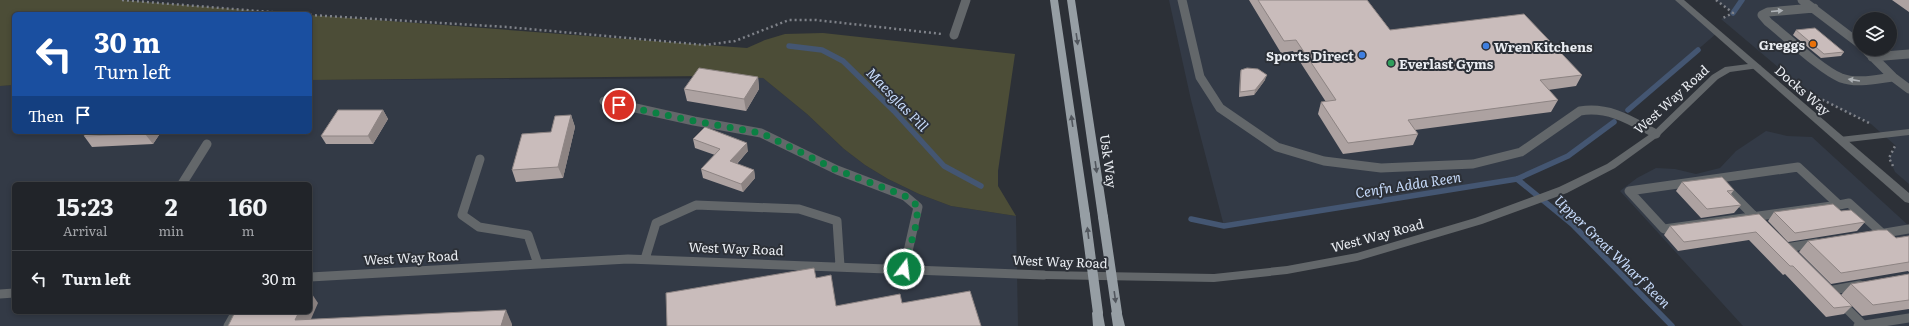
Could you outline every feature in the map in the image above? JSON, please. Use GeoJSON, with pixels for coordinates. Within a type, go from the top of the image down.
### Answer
{"type":"FeatureCollection","features":[{"type":"Feature","properties":{"kind":"main road"},"geometry":{"type":"LineString","coordinates":[[1054,0],[1100,326]]}},
{"type":"Feature","properties":{"kind":"main road","name":"Usk Way"},"geometry":{"type":"LineString","coordinates":[[1071,0],[1119,326]]}},
{"type":"Feature","properties":{"kind":"street","name":"Docks Way"},"geometry":{"type":"LineString","coordinates":[[1679,0],[1909,199]]}},
{"type":"Feature","properties":{"kind":"street","name":"West Way Road"},"geometry":{"type":"LineString","coordinates":[[1044,275],[1214,278],[1280,271],[1357,257],[1478,221],[1563,190],[1611,166],[1656,134],[1714,77],[1728,69],[1756,66]]}},
{"type":"Feature","properties":{"kind":"street"},"geometry":{"type":"LineString","coordinates":[[1840,140],[1909,132]]}},
{"type":"Feature","properties":{"kind":"lane"},"geometry":{"type":"LineString","coordinates":[[954,35],[966,0]]}},
{"type":"Feature","properties":{"kind":"lane"},"geometry":{"type":"LineString","coordinates":[[1182,0],[1200,77],[1220,108],[1277,147],[1324,161],[1381,168],[1473,164],[1521,152],[1580,111],[1589,108],[1615,113],[1656,134]]}},
{"type":"Feature","properties":{"kind":"lane"},"geometry":{"type":"LineString","coordinates":[[1802,0],[1853,39]]}},
{"type":"Feature","properties":{"kind":"lane"},"geometry":{"type":"LineString","coordinates":[[1814,8],[1768,12],[1762,15],[1768,22],[1828,70],[1842,78],[1861,81],[1893,76]]}},
{"type":"Feature","properties":{"kind":"lane"},"geometry":{"type":"LineString","coordinates":[[1872,57],[1909,54]]}},
{"type":"Feature","properties":{"kind":"lane"},"geometry":{"type":"LineString","coordinates":[[1872,57],[1909,89]]}},
{"type":"Feature","properties":{"kind":"lane"},"geometry":{"type":"LineString","coordinates":[[604,101],[694,121],[761,133],[837,170],[905,196],[918,206],[916,225],[904,269]]}},
{"type":"Feature","properties":{"kind":"lane"},"geometry":{"type":"LineString","coordinates":[[183,182],[207,144]]}},
{"type":"Feature","properties":{"kind":"lane"},"geometry":{"type":"LineString","coordinates":[[480,159],[462,216],[479,227],[528,235],[538,264]]}},
{"type":"Feature","properties":{"kind":"lane"},"geometry":{"type":"LineString","coordinates":[[1839,205],[1798,167],[1629,191],[1664,229],[1755,217],[1839,205],[1849,203],[1882,233]]}},
{"type":"Feature","properties":{"kind":"lane"},"geometry":{"type":"LineString","coordinates":[[1716,178],[1765,227]]}},
{"type":"Feature","properties":{"kind":"lane"},"geometry":{"type":"LineString","coordinates":[[645,259],[656,223],[696,205],[799,209],[838,221],[840,266]]}},
{"type":"Feature","properties":{"kind":"lane"},"geometry":{"type":"LineString","coordinates":[[1866,236],[1909,229]]}},
{"type":"Feature","properties":{"kind":"lane"},"geometry":{"type":"LineString","coordinates":[[1898,231],[1909,241]]}},
{"type":"Feature","properties":{"kind":"lane"},"geometry":{"type":"LineString","coordinates":[[1796,259],[1783,246],[1824,242]]}},
{"type":"Feature","properties":{"kind":"lane","name":"West Way Road"},"geometry":{"type":"LineString","coordinates":[[312,277],[645,259],[1044,275]]}},
{"type":"Feature","properties":{"kind":"lane"},"geometry":{"type":"LineString","coordinates":[[1872,283],[1826,288],[1860,326],[1909,318]]}},
{"type":"Feature","properties":{"kind":"lane"},"geometry":{"type":"LineString","coordinates":[[0,294],[12,293]]}},
{"type":"Feature","properties":{"kind":"lane"},"geometry":{"type":"LineString","coordinates":[[228,326],[235,314]]}},
{"type":"Feature","properties":{"kind":"path"},"geometry":{"type":"LineString","coordinates":[[122,0],[270,12]]}},
{"type":"Feature","properties":{"kind":"path"},"geometry":{"type":"LineString","coordinates":[[1716,0],[1733,13],[1721,19],[1727,24]]}},
{"type":"Feature","properties":{"kind":"path"},"geometry":{"type":"LineString","coordinates":[[312,15],[507,27],[705,45],[735,41],[789,20],[816,20],[954,35]]}},
{"type":"Feature","properties":{"kind":"path"},"geometry":{"type":"LineString","coordinates":[[1804,89],[1810,94],[1871,124],[1896,146],[1889,158],[1895,172]]}},
{"type":"Feature","properties":{"kind":"shaded area"},"geometry":{"type":"Polygon","coordinates":[[[1169,0],[1679,0],[1717,33],[1600,134],[1568,156],[1517,178],[1224,226],[1191,100],[1169,0]]]}},
{"type":"Feature","properties":{"kind":"shaded area"},"geometry":{"type":"Polygon","coordinates":[[[1716,0],[1909,0],[1909,184],[1895,172],[1889,158],[1896,146],[1871,124],[1810,94],[1721,19],[1733,13],[1716,0]]]}},
{"type":"Feature","properties":{"kind":"shaded area"},"geometry":{"type":"Polygon","coordinates":[[[763,78],[807,114],[844,149],[865,165],[888,179],[919,194],[951,206],[1016,216],[1018,326],[0,326],[0,86],[12,85],[12,134],[312,134],[312,80],[763,78]]]}},
{"type":"Feature","properties":{"kind":"shaded area"},"geometry":{"type":"Polygon","coordinates":[[[1766,131],[1787,136],[1812,137],[1909,226],[1909,326],[1743,326],[1620,191],[1637,178],[1656,168],[1675,169],[1696,174],[1720,168],[1736,151],[1766,131]]]}},
{"type":"Feature","properties":{"kind":"green space"},"geometry":{"type":"Polygon","coordinates":[[[0,0],[122,0],[270,12],[12,12],[12,85],[0,86],[0,0]]]}},
{"type":"Feature","properties":{"kind":"green space"},"geometry":{"type":"Polygon","coordinates":[[[312,15],[747,48],[765,40],[785,34],[823,33],[1015,54],[998,171],[998,186],[1016,216],[951,206],[919,194],[888,179],[865,165],[844,149],[807,114],[763,78],[708,76],[312,80],[312,15]]]}},
{"type":"Feature","properties":{"kind":"building"},"geometry":{"type":"Polygon","coordinates":[[[1258,0],[1367,0],[1390,30],[1524,14],[1582,75],[1540,80],[1558,100],[1408,120],[1418,134],[1348,143],[1321,102],[1336,100],[1296,40],[1284,41],[1258,0]]]}},
{"type":"Feature","properties":{"kind":"building"},"geometry":{"type":"Polygon","coordinates":[[[1815,28],[1844,52],[1824,54],[1796,30],[1815,28]]]}},
{"type":"Feature","properties":{"kind":"building"},"geometry":{"type":"Polygon","coordinates":[[[699,68],[758,77],[744,99],[684,89],[699,68]]]}},
{"type":"Feature","properties":{"kind":"building"},"geometry":{"type":"Polygon","coordinates":[[[1247,68],[1258,69],[1267,75],[1255,90],[1240,92],[1241,70],[1247,68]]]}},
{"type":"Feature","properties":{"kind":"building"},"geometry":{"type":"Polygon","coordinates":[[[338,110],[383,110],[368,136],[321,136],[338,110]]]}},
{"type":"Feature","properties":{"kind":"building"},"geometry":{"type":"Polygon","coordinates":[[[571,115],[558,167],[512,170],[522,134],[551,132],[555,116],[571,115]]]}},
{"type":"Feature","properties":{"kind":"building"},"geometry":{"type":"Polygon","coordinates":[[[705,127],[747,143],[730,161],[754,170],[741,184],[701,169],[720,149],[693,139],[705,127]]]}},
{"type":"Feature","properties":{"kind":"building"},"geometry":{"type":"Polygon","coordinates":[[[86,134],[145,134],[84,136],[86,134]]]}},
{"type":"Feature","properties":{"kind":"building"},"geometry":{"type":"Polygon","coordinates":[[[1722,177],[1734,190],[1727,191],[1741,205],[1707,209],[1682,182],[1722,177]]]}},
{"type":"Feature","properties":{"kind":"building"},"geometry":{"type":"Polygon","coordinates":[[[1833,204],[1841,211],[1851,210],[1865,222],[1795,233],[1774,212],[1833,204]]]}},
{"type":"Feature","properties":{"kind":"building"},"geometry":{"type":"Polygon","coordinates":[[[1759,214],[1852,306],[1834,308],[1793,266],[1790,266],[1756,232],[1684,242],[1670,226],[1759,214]]]}},
{"type":"Feature","properties":{"kind":"building"},"geometry":{"type":"Polygon","coordinates":[[[1878,230],[1887,230],[1896,238],[1909,236],[1909,262],[1841,273],[1808,241],[1878,230]]]}},
{"type":"Feature","properties":{"kind":"building"},"geometry":{"type":"Polygon","coordinates":[[[814,268],[816,278],[831,275],[836,306],[900,294],[902,303],[970,291],[981,326],[667,326],[666,293],[814,268]]]}},
{"type":"Feature","properties":{"kind":"building"},"geometry":{"type":"Polygon","coordinates":[[[1909,274],[1909,300],[1873,305],[1851,284],[1909,274]]]}},
{"type":"Feature","properties":{"kind":"building"},"geometry":{"type":"Polygon","coordinates":[[[506,310],[501,326],[228,326],[234,314],[298,314],[295,320],[506,310]]]}},
{"type":"Feature","properties":{"kind":"waterway"},"geometry":{"type":"LineString","coordinates":[[1733,13],[1742,0]]}},
{"type":"Feature","properties":{"kind":"waterway","name":"Maesglas Pill"},"geometry":{"type":"LineString","coordinates":[[789,46],[822,50],[843,61],[894,111],[944,166],[981,186]]}},
{"type":"Feature","properties":{"kind":"waterway","name":"Cenfn Adda Reen"},"geometry":{"type":"LineString","coordinates":[[1628,110],[1698,50]]}},
{"type":"Feature","properties":{"kind":"waterway","name":"Cenfn Adda Reen"},"geometry":{"type":"LineString","coordinates":[[1517,179],[1568,156],[1614,122]]}},
{"type":"Feature","properties":{"kind":"waterway","name":"Cenfn Adda Reen"},"geometry":{"type":"LineString","coordinates":[[1191,219],[1224,226],[1517,179]]}},
{"type":"Feature","properties":{"kind":"waterway","name":"Upper Great Wharf Reen"},"geometry":{"type":"LineString","coordinates":[[1517,179],[1572,224],[1672,326]]}},
{"type":"Feature","properties":{"kind":"place","name":"Greggs"},"geometry":{"type":"Point","coordinates":[1813,44]}},
{"type":"Feature","properties":{"kind":"place","name":"Wren Kitchens"},"geometry":{"type":"Point","coordinates":[1486,46]}},
{"type":"Feature","properties":{"kind":"place","name":"Sports Direct"},"geometry":{"type":"Point","coordinates":[1362,55]}},
{"type":"Feature","properties":{"kind":"place","name":"Everlast Gyms"},"geometry":{"type":"Point","coordinates":[1391,63]}},
{"type":"Feature","properties":{"kind":"route"},"geometry":{"type":"LineString","coordinates":[[619,105],[761,133],[837,170],[905,196],[918,206],[916,225],[904,269]]}}]}
